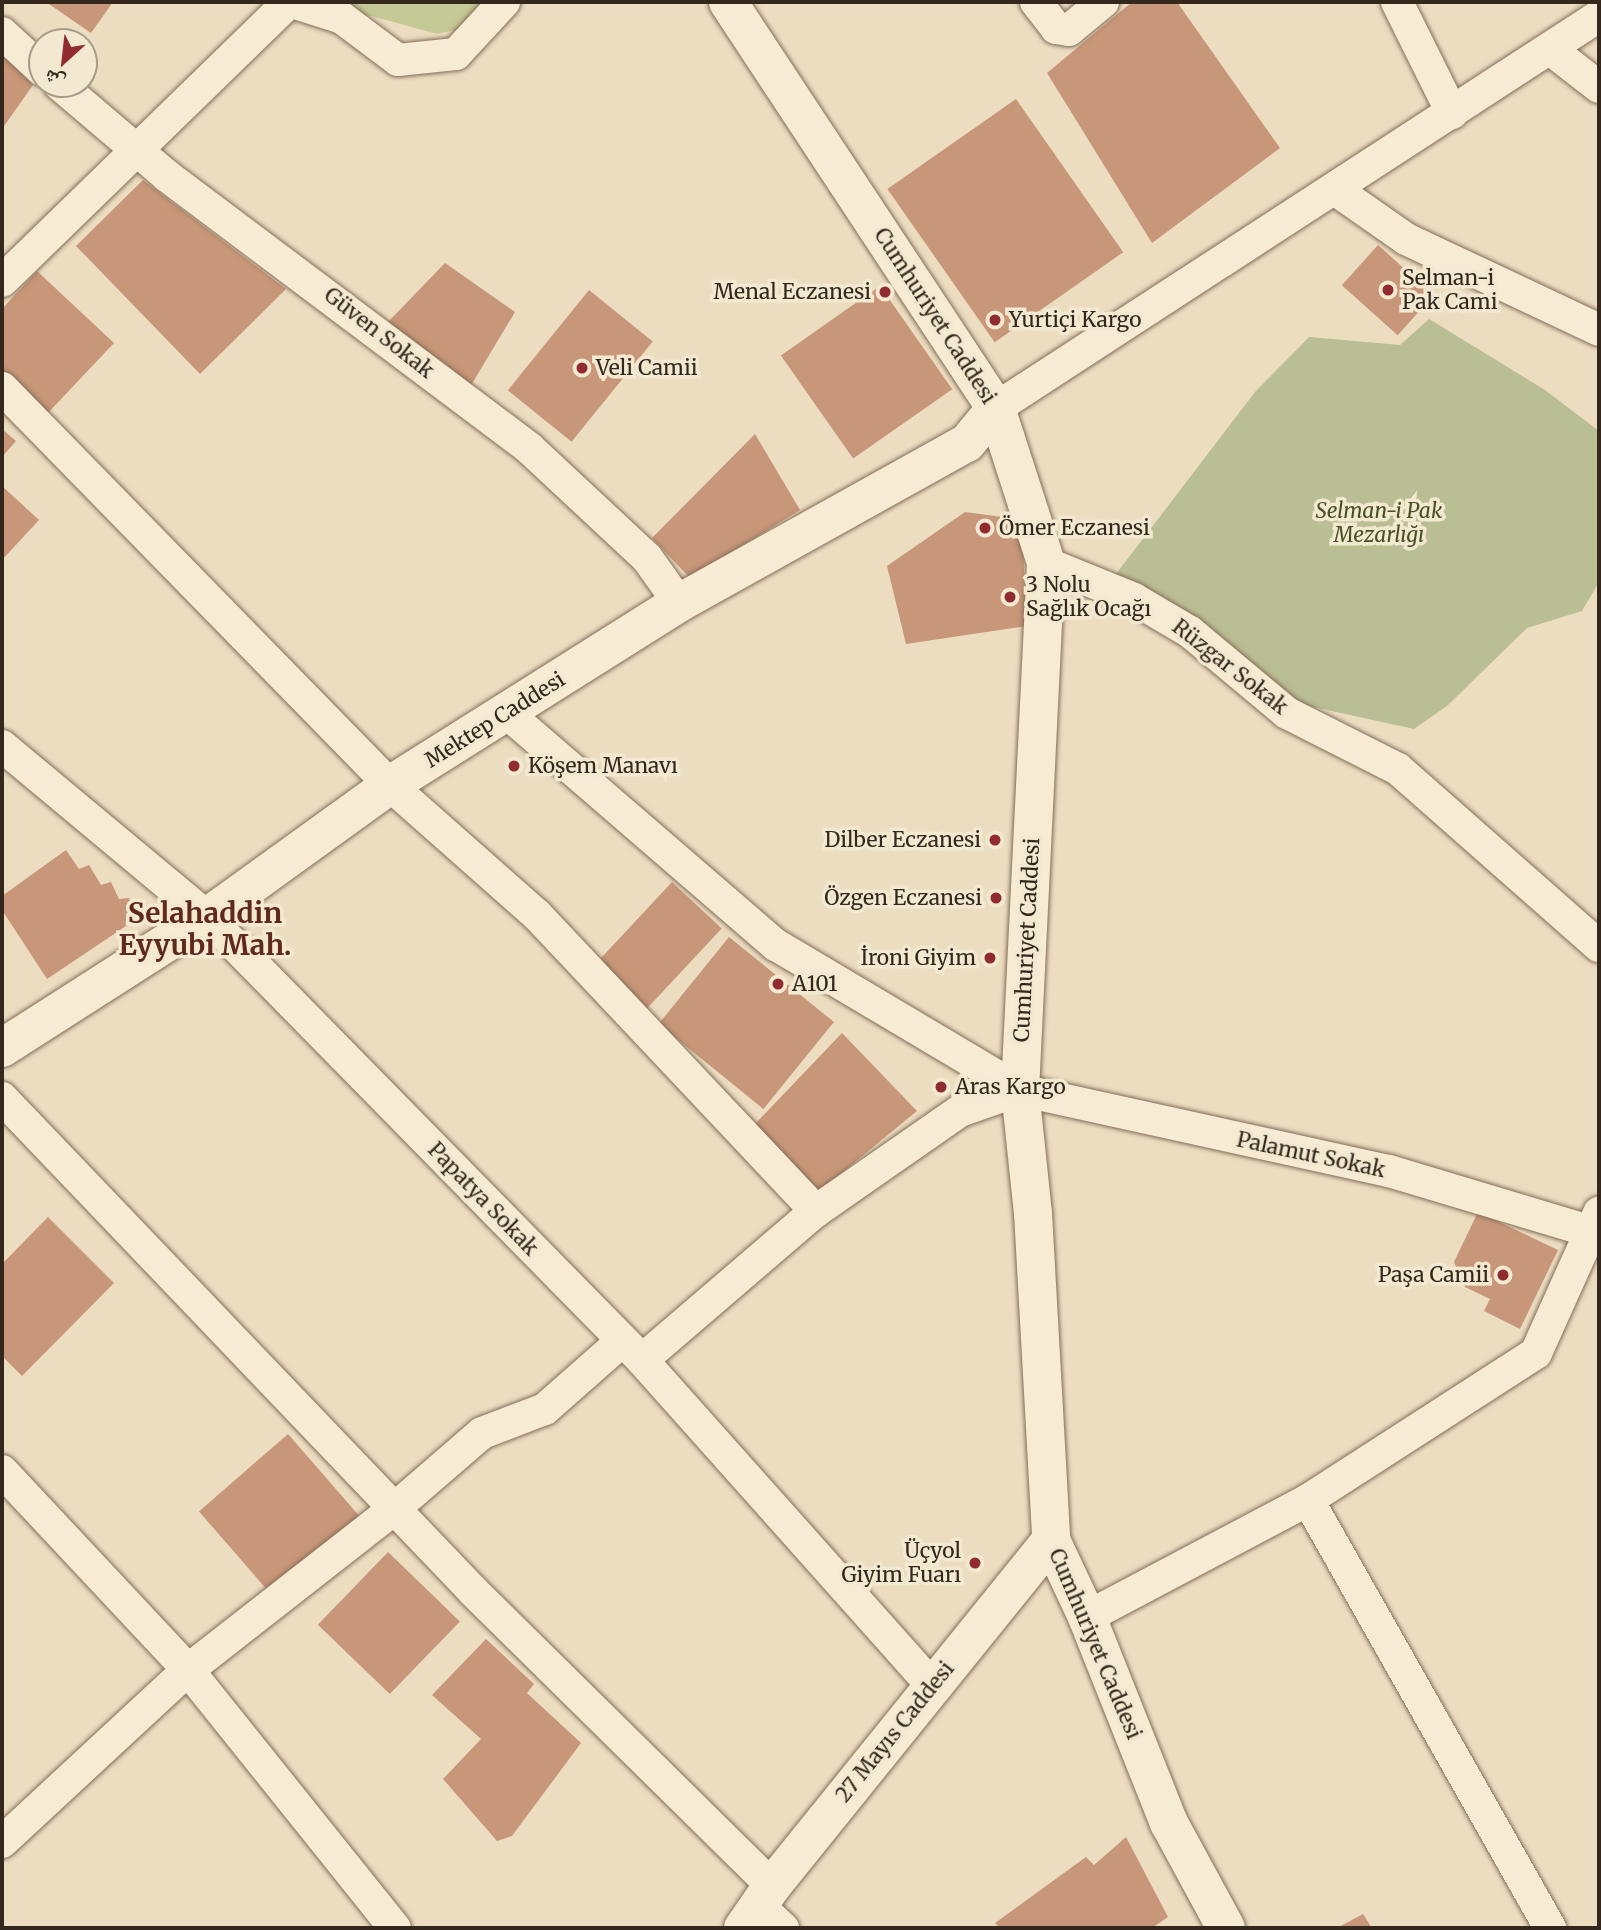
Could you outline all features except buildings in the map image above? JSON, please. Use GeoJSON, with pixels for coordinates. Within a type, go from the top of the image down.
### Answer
{"type":"FeatureCollection","features":[{"type":"Feature","properties":{"kind":"main road","name":"Cumhuriyet Caddesi"},"geometry":{"type":"LineString","coordinates":[[728,2],[996,408],[1046,563],[1020,1090],[1033,1213],[1051,1540],[1087,1617],[1170,1823],[1226,1928]]}},
{"type":"Feature","properties":{"kind":"main road","name":"Mektep Caddesi"},"geometry":{"type":"LineString","coordinates":[[2,1048],[207,917],[390,785],[508,714],[679,603],[967,443],[996,408]]}},
{"type":"Feature","properties":{"kind":"main road","name":"27 Mayıs Caddesi"},"geometry":{"type":"LineString","coordinates":[[764,1912],[932,1685],[1051,1540]]}},
{"type":"Feature","properties":{"kind":"street"},"geometry":{"type":"LineString","coordinates":[[2,281],[291,2],[342,18],[398,60],[456,54],[504,2]]}},
{"type":"Feature","properties":{"kind":"street"},"geometry":{"type":"LineString","coordinates":[[1036,2],[1056,28],[1069,30],[1103,2]]}},
{"type":"Feature","properties":{"kind":"street"},"geometry":{"type":"LineString","coordinates":[[1397,2],[1452,113]]}},
{"type":"Feature","properties":{"kind":"street"},"geometry":{"type":"LineString","coordinates":[[996,408],[1336,190],[1599,16]]}},
{"type":"Feature","properties":{"kind":"street"},"geometry":{"type":"LineString","coordinates":[[2,33],[28,56]]}},
{"type":"Feature","properties":{"kind":"street"},"geometry":{"type":"LineString","coordinates":[[1550,48],[1599,87]]}},
{"type":"Feature","properties":{"kind":"street","name":"Güven Sokak"},"geometry":{"type":"LineString","coordinates":[[75,98],[136,151],[528,448],[647,558],[679,603]]}},
{"type":"Feature","properties":{"kind":"street"},"geometry":{"type":"LineString","coordinates":[[1336,190],[1406,239],[1599,330]]}},
{"type":"Feature","properties":{"kind":"street"},"geometry":{"type":"LineString","coordinates":[[2,388],[390,785],[537,915],[816,1211]]}},
{"type":"Feature","properties":{"kind":"street","name":"Rüzgar Sokak"},"geometry":{"type":"LineString","coordinates":[[1046,563],[1135,599],[1190,632],[1287,713],[1398,769],[1599,946]]}},
{"type":"Feature","properties":{"kind":"street"},"geometry":{"type":"LineString","coordinates":[[508,714],[776,945],[1020,1090]]}},
{"type":"Feature","properties":{"kind":"street","name":"Papatya Sokak"},"geometry":{"type":"LineString","coordinates":[[2,746],[207,917],[632,1350],[932,1685]]}},
{"type":"Feature","properties":{"kind":"street"},"geometry":{"type":"LineString","coordinates":[[2,1842],[188,1670],[394,1509],[482,1433],[545,1409],[632,1350],[816,1211],[960,1111],[1020,1090]]}},
{"type":"Feature","properties":{"kind":"street","name":"Palamut Sokak"},"geometry":{"type":"LineString","coordinates":[[1020,1090],[1389,1171],[1597,1225]]}},
{"type":"Feature","properties":{"kind":"street"},"geometry":{"type":"LineString","coordinates":[[2,1098],[394,1509],[764,1912]]}},
{"type":"Feature","properties":{"kind":"street"},"geometry":{"type":"LineString","coordinates":[[1087,1617],[1308,1500],[1536,1353],[1597,1225]]}},
{"type":"Feature","properties":{"kind":"street"},"geometry":{"type":"LineString","coordinates":[[2,1471],[188,1670],[395,1928]]}},
{"type":"Feature","properties":{"kind":"street"},"geometry":{"type":"LineString","coordinates":[[1308,1500],[1550,1928]]}},
{"type":"Feature","properties":{"kind":"green space"},"geometry":{"type":"Polygon","coordinates":[[[320,2],[489,2],[469,27],[437,34],[320,2]]]}},
{"type":"Feature","properties":{"kind":"green space","name":"Selman-i Pak Mezarlığı"},"geometry":{"type":"Polygon","coordinates":[[[1429,319],[1545,390],[1599,431],[1599,582],[1582,611],[1527,628],[1447,706],[1414,729],[1304,705],[1202,623],[1116,574],[1255,392],[1309,337],[1400,345],[1429,319]]]}},
{"type":"Feature","properties":{"kind":"place","name":"Selman-i Pak Cami"},"geometry":{"type":"Point","coordinates":[1388,290]}},
{"type":"Feature","properties":{"kind":"place","name":"Menal Eczanesi"},"geometry":{"type":"Point","coordinates":[885,292]}},
{"type":"Feature","properties":{"kind":"place","name":"Yurtiçi Kargo"},"geometry":{"type":"Point","coordinates":[995,320]}},
{"type":"Feature","properties":{"kind":"place","name":"Veli Camii"},"geometry":{"type":"Point","coordinates":[582,368]}},
{"type":"Feature","properties":{"kind":"place","name":"Ömer Eczanesi"},"geometry":{"type":"Point","coordinates":[985,528]}},
{"type":"Feature","properties":{"kind":"place","name":"3 Nolu Sağlık Ocağı"},"geometry":{"type":"Point","coordinates":[1010,597]}},
{"type":"Feature","properties":{"kind":"place","name":"Köşem Manavı"},"geometry":{"type":"Point","coordinates":[514,766]}},
{"type":"Feature","properties":{"kind":"place","name":"Dilber Eczanesi"},"geometry":{"type":"Point","coordinates":[995,840]}},
{"type":"Feature","properties":{"kind":"place","name":"Özgen Eczanesi"},"geometry":{"type":"Point","coordinates":[996,898]}},
{"type":"Feature","properties":{"kind":"place","name":"İroni Giyim"},"geometry":{"type":"Point","coordinates":[990,958]}},
{"type":"Feature","properties":{"kind":"place","name":"A101"},"geometry":{"type":"Point","coordinates":[778,984]}},
{"type":"Feature","properties":{"kind":"place","name":"Aras Kargo"},"geometry":{"type":"Point","coordinates":[941,1087]}},
{"type":"Feature","properties":{"kind":"place","name":"Paşa Camii"},"geometry":{"type":"Point","coordinates":[1503,1275]}},
{"type":"Feature","properties":{"kind":"place","name":"Üçyol Giyim Fuarı"},"geometry":{"type":"Point","coordinates":[975,1563]}},
{"type":"Feature","properties":{"kind":"district","name":"Selahaddin Eyyubi Mah."},"geometry":{"type":"Point","coordinates":[205,929]}}]}
